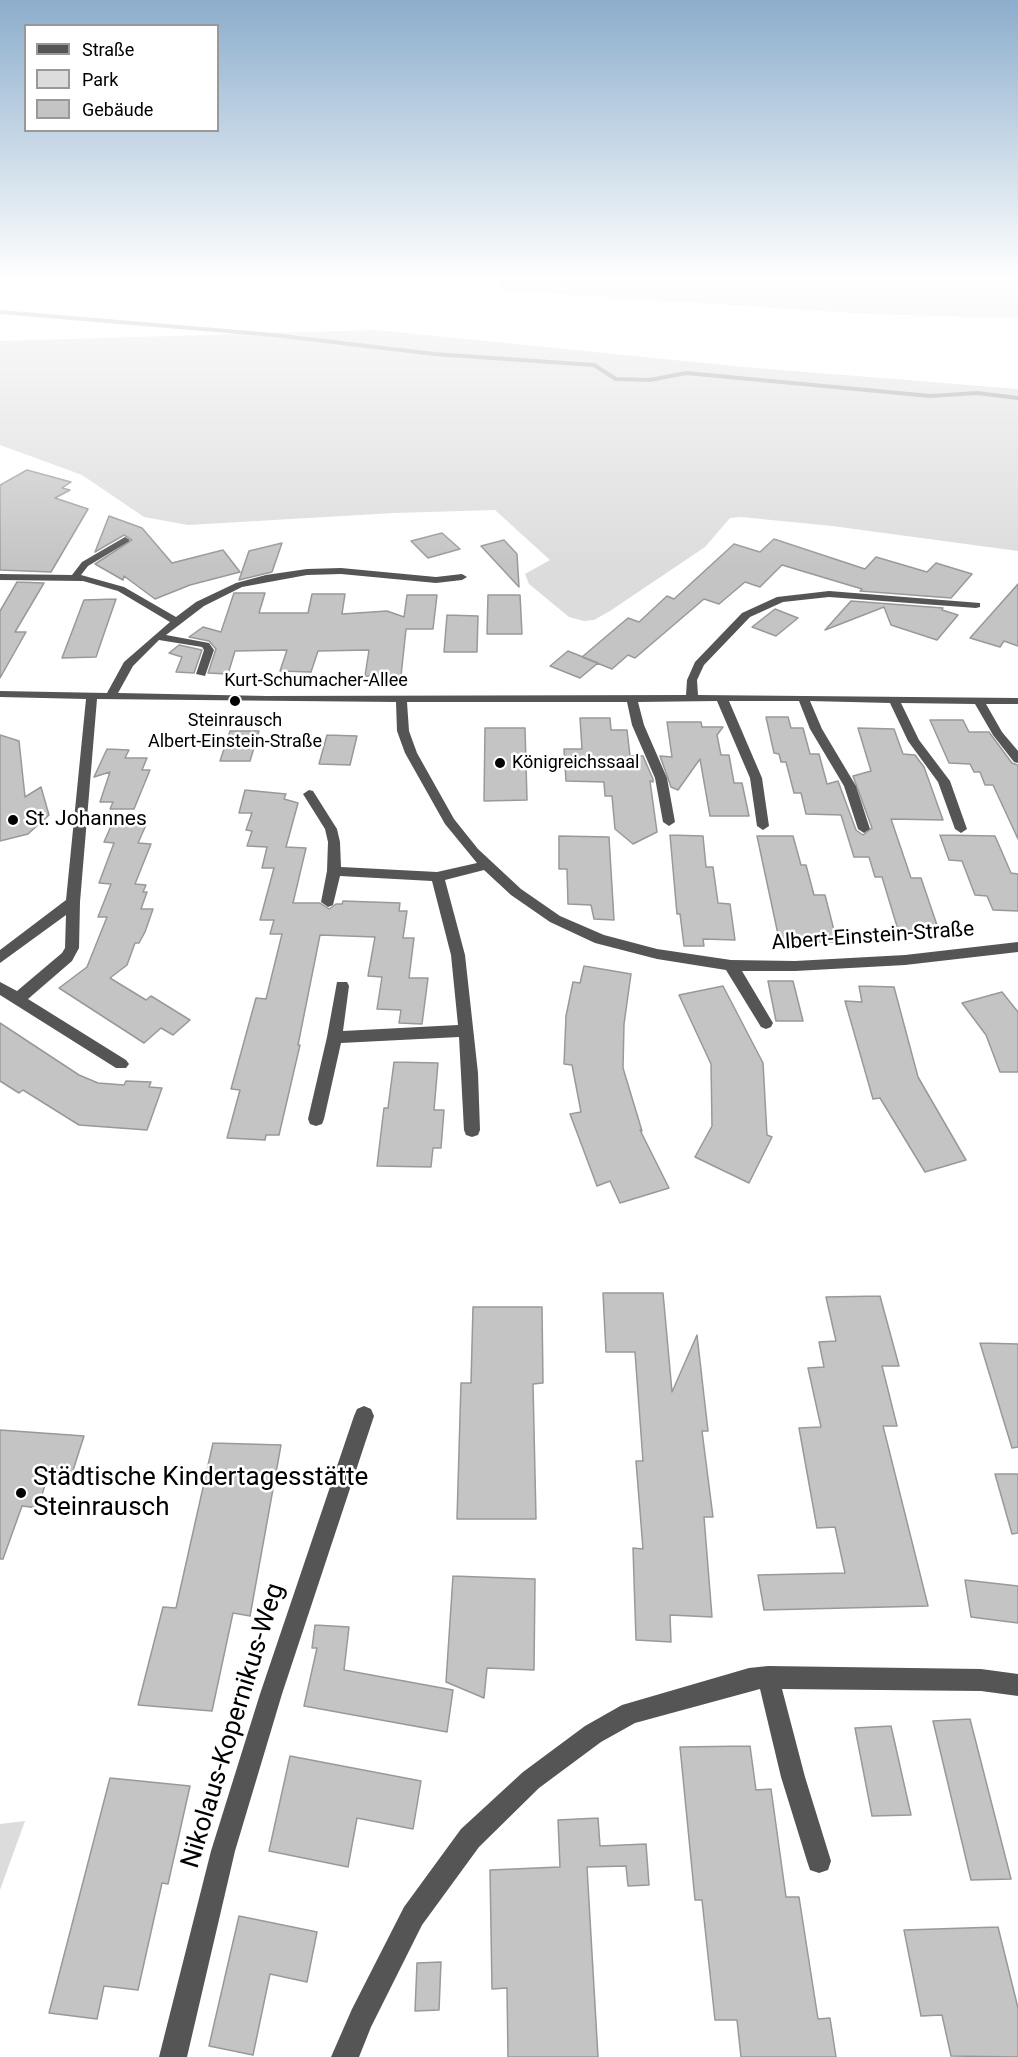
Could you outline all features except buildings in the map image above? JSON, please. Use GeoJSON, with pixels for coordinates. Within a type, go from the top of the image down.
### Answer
{"type":"FeatureCollection","features":[{"type":"Feature","properties":{"kind":"street"},"geometry":{"type":"LineString","coordinates":[[75,577],[85,564],[125,540]]}},
{"type":"Feature","properties":{"kind":"street"},"geometry":{"type":"LineString","coordinates":[[111,696],[128,664],[157,636],[220,593],[266,578],[287,574],[341,571],[436,580],[462,577]]}},
{"type":"Feature","properties":{"kind":"street"},"geometry":{"type":"LineString","coordinates":[[0,577],[75,577],[121,589],[176,621]]}},
{"type":"Feature","properties":{"kind":"street"},"geometry":{"type":"LineString","coordinates":[[692,698],[692,680],[699,664],[746,615],[781,599],[830,594],[976,605]]}},
{"type":"Feature","properties":{"kind":"street"},"geometry":{"type":"LineString","coordinates":[[157,636],[205,645],[209,650],[201,674]]}},
{"type":"Feature","properties":{"kind":"street","name":"Kurt-Schumacher-Allee"},"geometry":{"type":"LineString","coordinates":[[0,694],[401,699],[803,698],[1018,701]]}},
{"type":"Feature","properties":{"kind":"street"},"geometry":{"type":"LineString","coordinates":[[18,999],[67,957],[72,948],[73,902],[92,696]]}},
{"type":"Feature","properties":{"kind":"street"},"geometry":{"type":"LineString","coordinates":[[722,698],[726,715],[756,778],[763,826]]}},
{"type":"Feature","properties":{"kind":"street"},"geometry":{"type":"LineString","coordinates":[[803,698],[816,729],[850,786],[864,830]]}},
{"type":"Feature","properties":{"kind":"street","name":"Albert-Einstein-Straße"},"geometry":{"type":"LineString","coordinates":[[401,699],[404,731],[411,753],[449,821],[484,865],[516,892],[555,919],[600,939],[657,954],[731,965],[795,966],[893,961],[1018,947]]}},
{"type":"Feature","properties":{"kind":"street"},"geometry":{"type":"LineString","coordinates":[[632,699],[638,725],[661,778],[669,822]]}},
{"type":"Feature","properties":{"kind":"street"},"geometry":{"type":"LineString","coordinates":[[894,699],[914,741],[944,782],[961,829]]}},
{"type":"Feature","properties":{"kind":"street"},"geometry":{"type":"LineString","coordinates":[[978,700],[997,733],[1018,759]]}},
{"type":"Feature","properties":{"kind":"street"},"geometry":{"type":"LineString","coordinates":[[309,794],[331,829],[334,872],[328,902]]}},
{"type":"Feature","properties":{"kind":"street"},"geometry":{"type":"LineString","coordinates":[[334,872],[436,877],[458,874],[484,865]]}},
{"type":"Feature","properties":{"kind":"street"},"geometry":{"type":"LineString","coordinates":[[436,877],[458,955],[466,1031],[472,1130]]}},
{"type":"Feature","properties":{"kind":"street"},"geometry":{"type":"LineString","coordinates":[[0,957],[73,902]]}},
{"type":"Feature","properties":{"kind":"street"},"geometry":{"type":"LineString","coordinates":[[731,965],[766,1023]]}},
{"type":"Feature","properties":{"kind":"street"},"geometry":{"type":"LineString","coordinates":[[316,1119],[335,1038],[342,986]]}},
{"type":"Feature","properties":{"kind":"street"},"geometry":{"type":"LineString","coordinates":[[0,988],[121,1064]]}},
{"type":"Feature","properties":{"kind":"street"},"geometry":{"type":"LineString","coordinates":[[335,1038],[466,1031]]}},
{"type":"Feature","properties":{"kind":"street","name":"Nikolaus-Kopernikus-Weg"},"geometry":{"type":"LineString","coordinates":[[173,2057],[226,1839],[274,1682],[364,1416]]}},
{"type":"Feature","properties":{"kind":"street"},"geometry":{"type":"LineString","coordinates":[[345,2057],[361,2018],[413,1916],[470,1838],[531,1780],[593,1734],[630,1713],[749,1679],[768,1677],[981,1680],[1018,1686]]}},
{"type":"Feature","properties":{"kind":"street"},"geometry":{"type":"LineString","coordinates":[[768,1677],[793,1777],[819,1861]]}},
{"type":"Feature","properties":{"kind":"green space"},"geometry":{"type":"Polygon","coordinates":[[[0,374],[831,374],[1018,389],[1018,551],[832,526],[741,517],[730,518],[705,547],[610,611],[594,620],[584,621],[569,617],[529,584],[525,574],[550,560],[495,510],[394,513],[188,525],[144,517],[82,475],[0,445],[0,374]]]}},
{"type":"Feature","properties":{"kind":"green space"},"geometry":{"type":"Polygon","coordinates":[[[25,1821],[0,1890],[0,1824],[25,1821]]]}},
{"type":"Feature","properties":{"kind":"waterway"},"geometry":{"type":"LineString","coordinates":[[608,374],[616,379],[650,380],[681,374]]}},
{"type":"Feature","properties":{"kind":"waterway"},"geometry":{"type":"LineString","coordinates":[[697,374],[930,396],[977,393],[1018,398]]}},
{"type":"Feature","properties":{"kind":"place","name":"Steinrausch Albert-Einstein-Straße"},"geometry":{"type":"Point","coordinates":[235,701]}},
{"type":"Feature","properties":{"kind":"place","name":"Königreichssaal"},"geometry":{"type":"Point","coordinates":[500,763]}},
{"type":"Feature","properties":{"kind":"place","name":"St. Johannes"},"geometry":{"type":"Point","coordinates":[13,820]}},
{"type":"Feature","properties":{"kind":"place","name":"Städtische Kindertagesstätte Steinrausch"},"geometry":{"type":"Point","coordinates":[21,1493]}}]}
